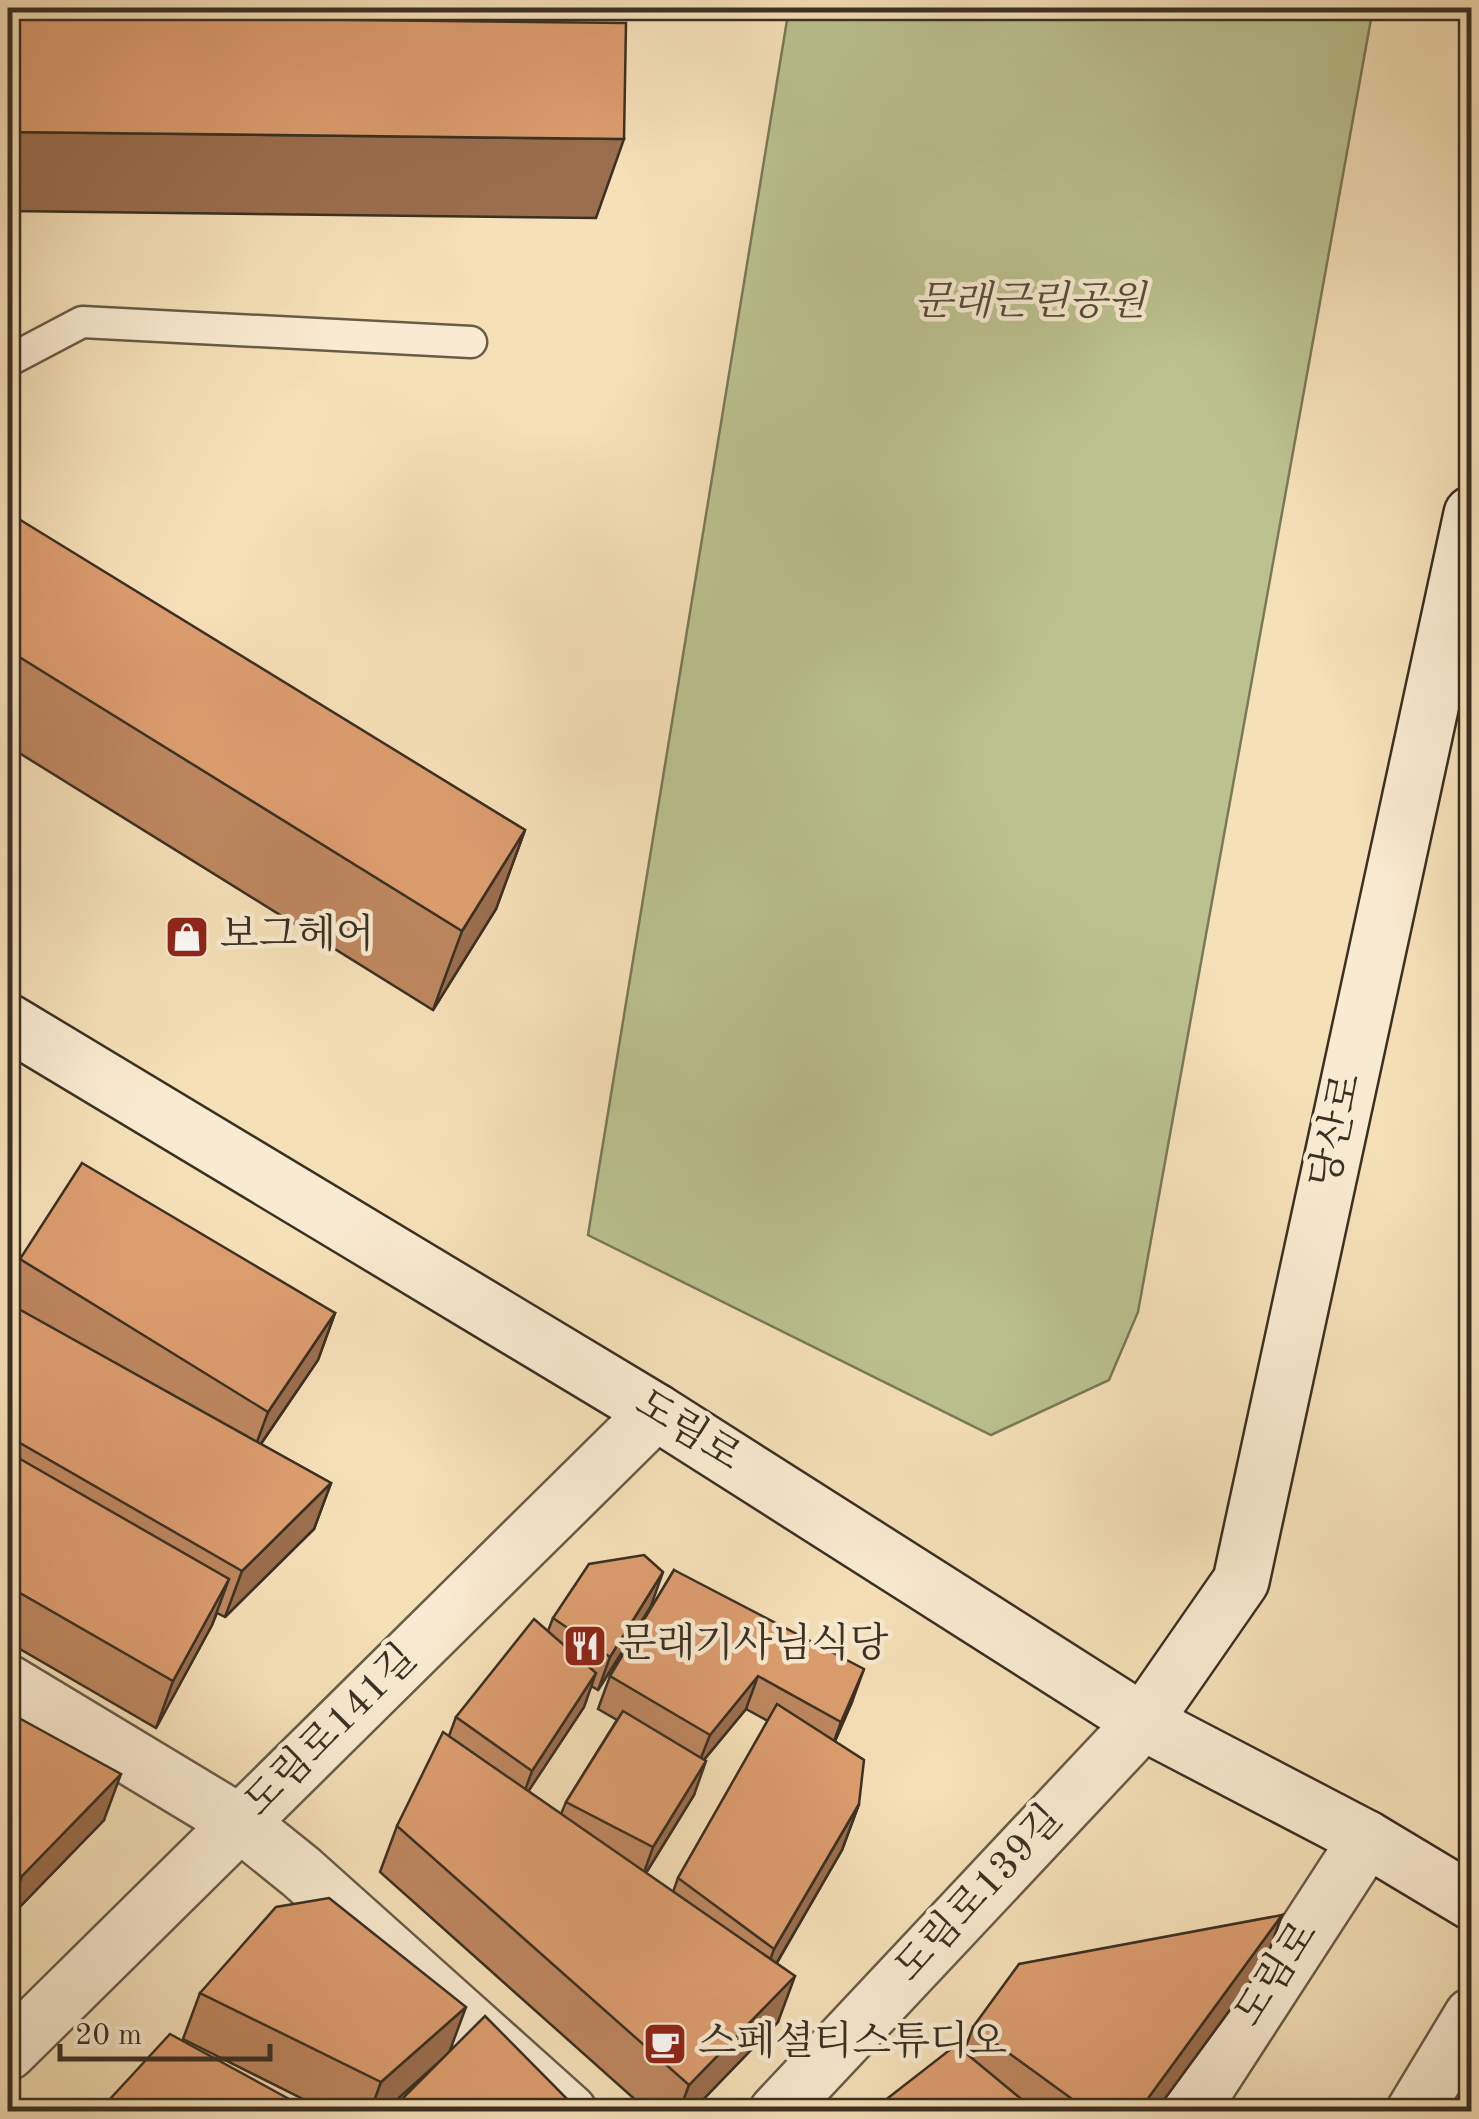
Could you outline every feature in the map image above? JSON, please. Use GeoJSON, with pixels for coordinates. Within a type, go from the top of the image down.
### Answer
{"type":"FeatureCollection","features":[{"type":"Feature","properties":{"kind":"main road","name":"당산로"},"geometry":{"type":"LineString","coordinates":[[1143,1722],[1240,1582],[1472,514]]}},
{"type":"Feature","properties":{"kind":"main road","name":"도림로"},"geometry":{"type":"LineString","coordinates":[[8,1022],[656,1412],[1143,1722],[1367,1839],[1472,1902]]}},
{"type":"Feature","properties":{"kind":"main road","name":"도림로141길"},"geometry":{"type":"LineString","coordinates":[[8,2052],[656,1412]]}},
{"type":"Feature","properties":{"kind":"main road"},"geometry":{"type":"LineString","coordinates":[[8,1683],[240,1822],[569,2112]]}},
{"type":"Feature","properties":{"kind":"main road","name":"도림로139길"},"geometry":{"type":"LineString","coordinates":[[776,2112],[1143,1722]]}},
{"type":"Feature","properties":{"kind":"main road","name":"도림로"},"geometry":{"type":"LineString","coordinates":[[1190,2112],[1367,1839]]}},
{"type":"Feature","properties":{"kind":"main road"},"geometry":{"type":"LineString","coordinates":[[1414,2112],[1472,2016]]}},
{"type":"Feature","properties":{"kind":"lane"},"geometry":{"type":"LineString","coordinates":[[8,9],[71,8]]}},
{"type":"Feature","properties":{"kind":"lane"},"geometry":{"type":"LineString","coordinates":[[8,362],[82,322],[471,342]]}},
{"type":"Feature","properties":{"kind":"green space","name":"문래근린공원"},"geometry":{"type":"Polygon","coordinates":[[[789,8],[1373,8],[1138,1312],[1109,1380],[991,1435],[588,1235],[789,8]]]}},
{"type":"Feature","properties":{"kind":"building"},"geometry":{"type":"Polygon","coordinates":[[[8,16],[626,23],[624,139],[8,132],[8,16]]]}},
{"type":"Feature","properties":{"kind":"building"},"geometry":{"type":"Polygon","coordinates":[[[9,513],[525,830],[462,931],[8,650],[9,513]]]}},
{"type":"Feature","properties":{"kind":"building"},"geometry":{"type":"Polygon","coordinates":[[[82,1163],[335,1313],[268,1412],[20,1259],[82,1163]]]}},
{"type":"Feature","properties":{"kind":"building"},"geometry":{"type":"Polygon","coordinates":[[[8,1303],[331,1483],[242,1571],[8,1436],[8,1303]]]}},
{"type":"Feature","properties":{"kind":"building"},"geometry":{"type":"Polygon","coordinates":[[[8,1452],[229,1579],[173,1681],[8,1586],[8,1452]]]}},
{"type":"Feature","properties":{"kind":"building"},"geometry":{"type":"Polygon","coordinates":[[[644,1555],[663,1572],[610,1657],[553,1618],[589,1564],[644,1555]]]}},
{"type":"Feature","properties":{"kind":"building"},"geometry":{"type":"Polygon","coordinates":[[[674,1570],[864,1669],[841,1722],[758,1676],[710,1735],[610,1676],[674,1570]]]}},
{"type":"Feature","properties":{"kind":"building"},"geometry":{"type":"Polygon","coordinates":[[[534,1619],[596,1673],[532,1771],[456,1717],[534,1619]]]}},
{"type":"Feature","properties":{"kind":"building"},"geometry":{"type":"Polygon","coordinates":[[[777,1704],[864,1760],[859,1804],[774,1949],[678,1878],[777,1704]]]}},
{"type":"Feature","properties":{"kind":"building"},"geometry":{"type":"Polygon","coordinates":[[[623,1711],[706,1761],[653,1847],[566,1802],[623,1711]]]}},
{"type":"Feature","properties":{"kind":"building"},"geometry":{"type":"Polygon","coordinates":[[[8,1712],[121,1774],[22,1876],[8,1868],[8,1712]]]}},
{"type":"Feature","properties":{"kind":"building"},"geometry":{"type":"Polygon","coordinates":[[[443,1732],[795,1976],[689,2085],[397,1826],[443,1732]]]}},
{"type":"Feature","properties":{"kind":"building"},"geometry":{"type":"Polygon","coordinates":[[[329,1898],[466,2007],[381,2082],[200,1993],[276,1907],[329,1898]]]}},
{"type":"Feature","properties":{"kind":"building"},"geometry":{"type":"Polygon","coordinates":[[[1282,1915],[1138,2112],[1090,2112],[973,2027],[1019,1964],[1282,1915]]]}},
{"type":"Feature","properties":{"kind":"building"},"geometry":{"type":"Polygon","coordinates":[[[485,2016],[580,2112],[391,2110],[485,2016]]]}},
{"type":"Feature","properties":{"kind":"building"},"geometry":{"type":"Polygon","coordinates":[[[170,2034],[313,2112],[98,2112],[170,2034]]]}},
{"type":"Feature","properties":{"kind":"building"},"geometry":{"type":"Polygon","coordinates":[[[956,2045],[1037,2112],[870,2112],[956,2045]]]}},
{"type":"Feature","properties":{"kind":"place","name":"보그헤어"},"geometry":{"type":"Point","coordinates":[187,937]}},
{"type":"Feature","properties":{"kind":"place","name":"문래기사님식당"},"geometry":{"type":"Point","coordinates":[585,1646]}},
{"type":"Feature","properties":{"kind":"place","name":"스페셜티스튜디오"},"geometry":{"type":"Point","coordinates":[665,2044]}}]}
